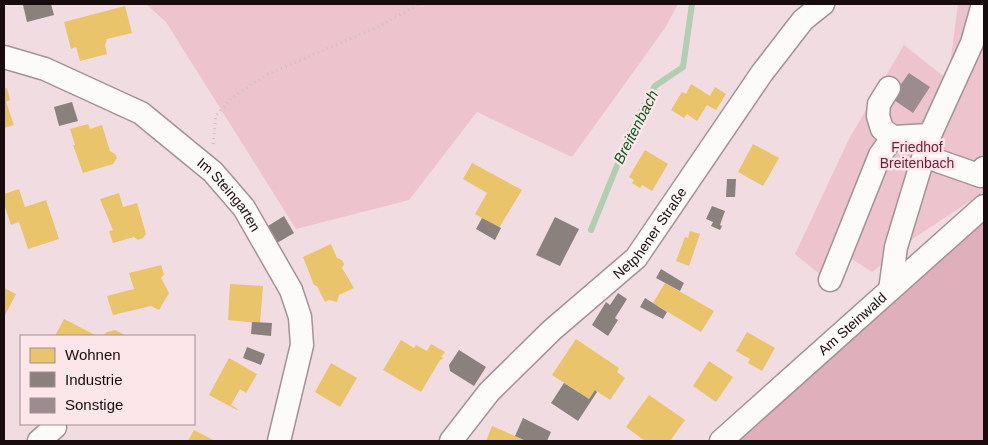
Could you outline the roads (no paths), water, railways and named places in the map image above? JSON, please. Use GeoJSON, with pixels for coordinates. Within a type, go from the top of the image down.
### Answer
{"type":"FeatureCollection","features":[{"type":"Feature","properties":{"kind":"street","name":"Netphener Straße"},"geometry":{"type":"LineString","coordinates":[[451,441],[489,392],[552,330],[636,258],[762,73],[806,12],[823,4]]}},
{"type":"Feature","properties":{"kind":"street"},"geometry":{"type":"LineString","coordinates":[[890,290],[896,247],[930,135],[972,43],[983,4]]}},
{"type":"Feature","properties":{"kind":"street","name":"Im Steingarten"},"geometry":{"type":"LineString","coordinates":[[4,57],[45,69],[141,113],[213,172],[244,208],[291,290],[300,317],[302,346],[279,441]]}},
{"type":"Feature","properties":{"kind":"street"},"geometry":{"type":"LineString","coordinates":[[889,88],[879,104],[878,116],[882,129],[893,136],[930,135]]}},
{"type":"Feature","properties":{"kind":"street"},"geometry":{"type":"LineString","coordinates":[[830,280],[880,155],[893,136]]}},
{"type":"Feature","properties":{"kind":"street"},"geometry":{"type":"LineString","coordinates":[[924,156],[981,176],[984,168]]}},
{"type":"Feature","properties":{"kind":"street","name":"Am Steinwald"},"geometry":{"type":"LineString","coordinates":[[721,441],[984,206]]}},
{"type":"Feature","properties":{"kind":"waterway","name":"Breitenbach"},"geometry":{"type":"LineString","coordinates":[[591,230],[626,140],[655,86],[683,67],[692,4]]}},
{"type":"Feature","properties":{"kind":"park label","name":"Friedhof Breitenbach"},"geometry":{"type":"Point","coordinates":[917,156]}}]}
